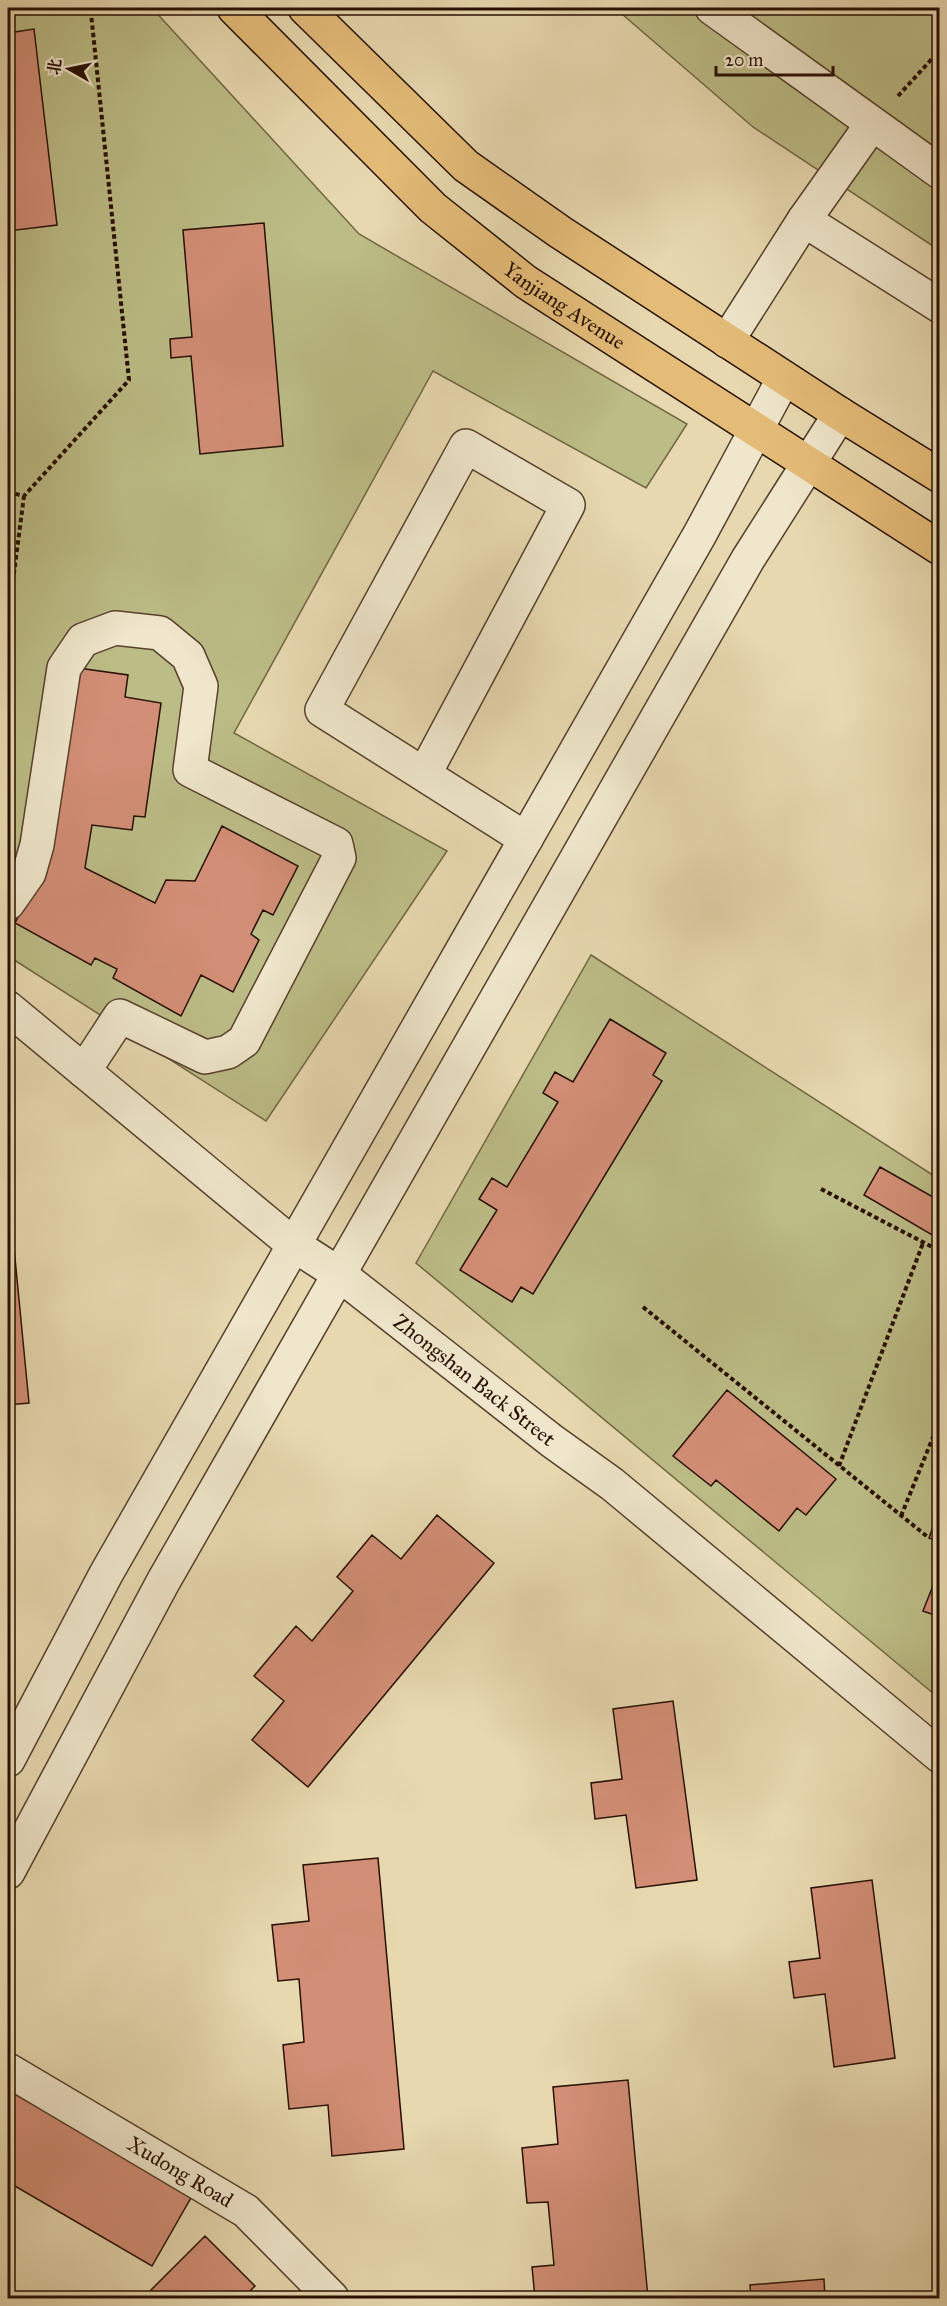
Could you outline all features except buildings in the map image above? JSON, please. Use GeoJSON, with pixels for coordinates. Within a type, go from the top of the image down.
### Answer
{"type":"FeatureCollection","features":[{"type":"Feature","properties":{"kind":"main road","name":"Yanjiang Avenue"},"geometry":{"type":"LineString","coordinates":[[234,8],[433,208],[526,282],[939,548]]}},
{"type":"Feature","properties":{"kind":"main road"},"geometry":{"type":"LineString","coordinates":[[305,8],[466,166],[560,232],[939,476]]}},
{"type":"Feature","properties":{"kind":"street"},"geometry":{"type":"LineString","coordinates":[[712,8],[939,172]]}},
{"type":"Feature","properties":{"kind":"street"},"geometry":{"type":"LineString","coordinates":[[727,341],[804,220],[872,124]]}},
{"type":"Feature","properties":{"kind":"street"},"geometry":{"type":"LineString","coordinates":[[804,220],[939,306]]}},
{"type":"Feature","properties":{"kind":"street"},"geometry":{"type":"LineString","coordinates":[[8,1760],[106,1574],[700,534],[784,378]]}},
{"type":"Feature","properties":{"kind":"street"},"geometry":{"type":"LineString","coordinates":[[8,1872],[163,1582],[748,559],[810,465],[840,414]]}},
{"type":"Feature","properties":{"kind":"street"},"geometry":{"type":"LineString","coordinates":[[425,773],[568,505],[466,446],[322,710],[425,773],[526,839]]}},
{"type":"Feature","properties":{"kind":"street"},"geometry":{"type":"LineString","coordinates":[[8,903],[29,873],[37,844],[64,668],[83,640],[115,628],[160,633],[188,656],[201,686],[190,770],[336,844],[339,858],[244,1041],[228,1052],[205,1057],[120,1016],[84,1071]]}},
{"type":"Feature","properties":{"kind":"street","name":"Zhongshan Back Street"},"geometry":{"type":"LineString","coordinates":[[8,1008],[294,1245],[339,1274],[552,1441],[612,1484],[939,1756]]}},
{"type":"Feature","properties":{"kind":"street","name":"Xudong Road"},"geometry":{"type":"LineString","coordinates":[[8,2070],[246,2211],[332,2298]]}},
{"type":"Feature","properties":{"kind":"path"},"geometry":{"type":"LineString","coordinates":[[8,619],[24,496],[129,380],[91,13],[88,8]]}},
{"type":"Feature","properties":{"kind":"path"},"geometry":{"type":"LineString","coordinates":[[872,124],[939,50]]}},
{"type":"Feature","properties":{"kind":"path"},"geometry":{"type":"LineString","coordinates":[[8,492],[24,496]]}},
{"type":"Feature","properties":{"kind":"path"},"geometry":{"type":"LineString","coordinates":[[821,1189],[939,1251]]}},
{"type":"Feature","properties":{"kind":"path"},"geometry":{"type":"LineString","coordinates":[[840,1466],[923,1243]]}},
{"type":"Feature","properties":{"kind":"path"},"geometry":{"type":"LineString","coordinates":[[643,1307],[929,1538]]}},
{"type":"Feature","properties":{"kind":"path"},"geometry":{"type":"LineString","coordinates":[[901,1516],[939,1420]]}},
{"type":"Feature","properties":{"kind":"green space"},"geometry":{"type":"Polygon","coordinates":[[[8,8],[152,8],[359,234],[687,424],[646,488],[433,371],[234,733],[447,851],[266,1121],[8,956],[8,8]]]}},
{"type":"Feature","properties":{"kind":"green space"},"geometry":{"type":"Polygon","coordinates":[[[615,8],[939,8],[939,250],[753,127],[615,8]]]}},
{"type":"Feature","properties":{"kind":"green space"},"geometry":{"type":"Polygon","coordinates":[[[591,955],[939,1179],[939,1693],[934,1694],[416,1263],[591,955]]]}}]}
